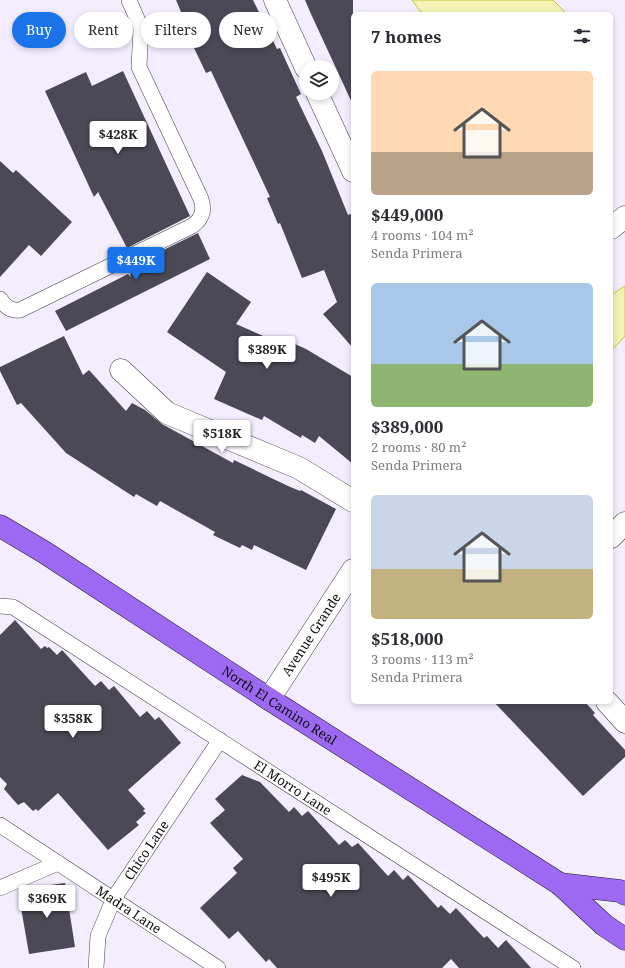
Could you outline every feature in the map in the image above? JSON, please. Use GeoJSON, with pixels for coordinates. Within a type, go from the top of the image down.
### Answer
{"type":"FeatureCollection","features":[{"type":"Feature","properties":{"kind":"main road","name":"North El Camino Real"},"geometry":{"type":"LineString","coordinates":[[0,526],[44,552],[269,699],[560,884],[604,925],[625,939]]}},
{"type":"Feature","properties":{"kind":"main road","name":"North El Camino Real"},"geometry":{"type":"LineString","coordinates":[[560,884],[620,891],[625,894]]}},
{"type":"Feature","properties":{"kind":"street"},"geometry":{"type":"LineString","coordinates":[[275,0],[302,60]]}},
{"type":"Feature","properties":{"kind":"street"},"geometry":{"type":"LineString","coordinates":[[321,100],[351,167]]}},
{"type":"Feature","properties":{"kind":"street"},"geometry":{"type":"LineString","coordinates":[[613,226],[625,217]]}},
{"type":"Feature","properties":{"kind":"street"},"geometry":{"type":"LineString","coordinates":[[121,370],[167,413],[299,468],[351,500]]}},
{"type":"Feature","properties":{"kind":"street"},"geometry":{"type":"LineString","coordinates":[[613,535],[625,523]]}},
{"type":"Feature","properties":{"kind":"street","name":"Avenue Grande"},"geometry":{"type":"LineString","coordinates":[[269,699],[351,573]]}},
{"type":"Feature","properties":{"kind":"street"},"geometry":{"type":"LineString","coordinates":[[609,704],[625,722]]}},
{"type":"Feature","properties":{"kind":"lane"},"geometry":{"type":"LineString","coordinates":[[0,299],[7,307],[14,311],[20,310],[192,226],[203,214],[204,207],[201,199],[139,67],[141,28],[129,0]]}},
{"type":"Feature","properties":{"kind":"lane","name":"El Morro Lane"},"geometry":{"type":"LineString","coordinates":[[7,607],[220,740],[573,968]]}},
{"type":"Feature","properties":{"kind":"lane","name":"Chico Lane"},"geometry":{"type":"LineString","coordinates":[[96,968],[98,936],[114,898],[220,740]]}},
{"type":"Feature","properties":{"kind":"lane","name":"Madra Lane"},"geometry":{"type":"LineString","coordinates":[[0,825],[114,898],[218,968]]}},
{"type":"Feature","properties":{"kind":"lane"},"geometry":{"type":"LineString","coordinates":[[0,888],[58,862]]}},
{"type":"Feature","properties":{"kind":"shaded area"},"geometry":{"type":"Polygon","coordinates":[[[412,0],[553,0],[565,12],[422,12],[412,0]]]}},
{"type":"Feature","properties":{"kind":"shaded area"},"geometry":{"type":"Polygon","coordinates":[[[625,286],[625,336],[613,349],[613,294],[625,286]]]}},
{"type":"Feature","properties":{"kind":"building"},"geometry":{"type":"Polygon","coordinates":[[[176,0],[253,0],[259,12],[219,12],[219,48],[280,48],[299,90],[299,95],[296,97],[322,151],[348,215],[351,214],[351,346],[323,314],[337,302],[324,270],[302,278],[280,223],[278,224],[267,198],[270,197],[211,71],[206,73],[194,48],[211,48],[211,12],[181,12],[176,0]]]}},
{"type":"Feature","properties":{"kind":"building"},"geometry":{"type":"Polygon","coordinates":[[[305,0],[353,0],[353,12],[351,12],[351,101],[339,75],[339,60],[332,60],[305,0]]]}},
{"type":"Feature","properties":{"kind":"building"},"geometry":{"type":"Polygon","coordinates":[[[123,71],[190,216],[127,248],[98,192],[94,197],[45,91],[86,72],[92,86],[123,71]]]}},
{"type":"Feature","properties":{"kind":"building"},"geometry":{"type":"Polygon","coordinates":[[[0,161],[13,173],[16,170],[72,222],[41,256],[29,245],[0,277],[0,161]]]}},
{"type":"Feature","properties":{"kind":"building"},"geometry":{"type":"Polygon","coordinates":[[[198,233],[210,259],[66,331],[55,311],[128,274],[131,277],[130,274],[138,269],[135,264],[198,233]]]}},
{"type":"Feature","properties":{"kind":"building"},"geometry":{"type":"Polygon","coordinates":[[[207,272],[251,302],[236,324],[284,345],[286,340],[306,349],[351,376],[351,462],[319,436],[315,443],[302,435],[301,438],[264,416],[262,420],[214,399],[226,372],[167,332],[207,272]]]}},
{"type":"Feature","properties":{"kind":"building"},"geometry":{"type":"Polygon","coordinates":[[[64,336],[83,375],[89,370],[126,411],[132,403],[145,410],[162,424],[233,463],[234,460],[288,486],[300,491],[301,490],[336,509],[306,570],[254,545],[252,550],[242,545],[240,548],[213,535],[215,532],[160,501],[157,506],[136,494],[134,497],[66,453],[21,403],[17,405],[0,371],[0,367],[64,336]]]}},
{"type":"Feature","properties":{"kind":"building"},"geometry":{"type":"Polygon","coordinates":[[[15,620],[41,649],[45,646],[47,648],[49,647],[57,655],[62,650],[95,686],[101,681],[109,690],[114,686],[140,717],[147,711],[155,720],[159,717],[181,743],[128,790],[145,809],[143,811],[146,813],[136,822],[139,825],[108,850],[58,793],[38,811],[36,809],[33,811],[24,802],[18,805],[4,789],[7,784],[0,777],[0,635],[15,620]]]}},
{"type":"Feature","properties":{"kind":"building"},"geometry":{"type":"Polygon","coordinates":[[[496,704],[587,704],[595,713],[593,715],[625,750],[625,757],[583,796],[496,704]]]}},
{"type":"Feature","properties":{"kind":"building"},"geometry":{"type":"Polygon","coordinates":[[[242,775],[260,782],[289,812],[294,807],[302,816],[308,811],[339,845],[345,840],[352,847],[358,843],[388,876],[394,870],[403,880],[408,875],[438,908],[441,905],[450,914],[456,908],[484,938],[487,936],[498,948],[506,940],[531,968],[459,968],[451,959],[442,968],[277,968],[269,959],[266,962],[238,931],[229,939],[200,908],[237,873],[233,868],[243,859],[210,823],[225,810],[215,799],[242,775]]]}},
{"type":"Feature","properties":{"kind":"building"},"geometry":{"type":"Polygon","coordinates":[[[65,883],[75,947],[29,954],[19,896],[31,894],[30,888],[65,883]]]}}]}
